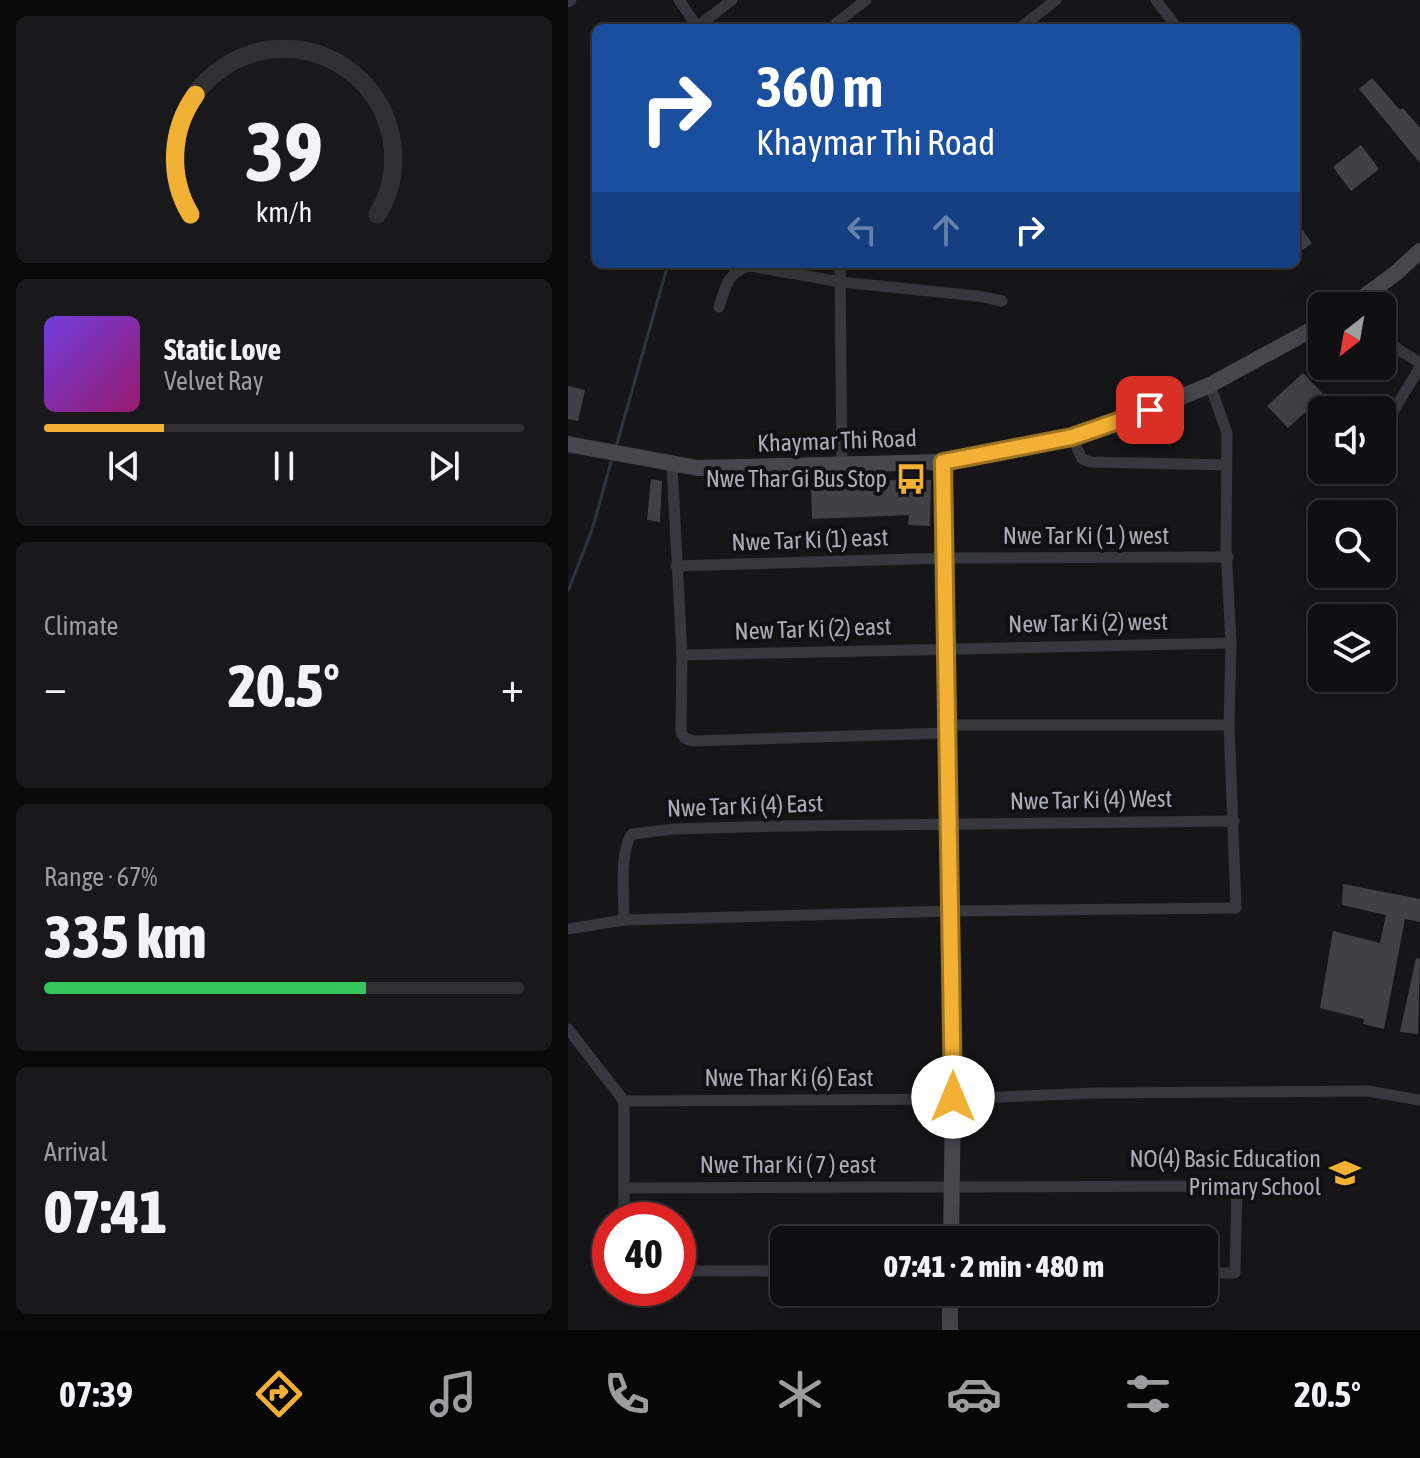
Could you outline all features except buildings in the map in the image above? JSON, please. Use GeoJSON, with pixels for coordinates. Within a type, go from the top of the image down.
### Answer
{"type":"FeatureCollection","features":[{"type":"Feature","properties":{"kind":"main road"},"geometry":{"type":"LineString","coordinates":[[1370,292],[1420,251]]}},
{"type":"Feature","properties":{"kind":"main road","name":"Khaymar Thi Road"},"geometry":{"type":"LineString","coordinates":[[568,444],[698,468],[943,462],[1072,437],[1123,421],[1210,385],[1308,332]]}},
{"type":"Feature","properties":{"kind":"main road"},"geometry":{"type":"LineString","coordinates":[[943,462],[953,1099],[951,1226]]}},
{"type":"Feature","properties":{"kind":"main road"},"geometry":{"type":"LineString","coordinates":[[950,1306],[950,1330]]}},
{"type":"Feature","properties":{"kind":"street"},"geometry":{"type":"LineString","coordinates":[[679,0],[695,24]]}},
{"type":"Feature","properties":{"kind":"street"},"geometry":{"type":"LineString","coordinates":[[703,24],[732,0]]}},
{"type":"Feature","properties":{"kind":"street"},"geometry":{"type":"LineString","coordinates":[[835,24],[866,0]]}},
{"type":"Feature","properties":{"kind":"street"},"geometry":{"type":"LineString","coordinates":[[1025,24],[1056,0]]}},
{"type":"Feature","properties":{"kind":"street"},"geometry":{"type":"LineString","coordinates":[[1156,0],[1174,24]]}},
{"type":"Feature","properties":{"kind":"street"},"geometry":{"type":"LineString","coordinates":[[719,307],[728,278],[743,268]]}},
{"type":"Feature","properties":{"kind":"street"},"geometry":{"type":"LineString","coordinates":[[773,268],[841,274],[1002,301]]}},
{"type":"Feature","properties":{"kind":"street"},"geometry":{"type":"LineString","coordinates":[[841,274],[842,465]]}},
{"type":"Feature","properties":{"kind":"street"},"geometry":{"type":"LineString","coordinates":[[1396,349],[1420,365],[1396,406]]}},
{"type":"Feature","properties":{"kind":"street"},"geometry":{"type":"LineString","coordinates":[[568,929],[624,920],[951,911],[1236,908],[1229,725],[1231,643],[1226,440],[1210,385]]}},
{"type":"Feature","properties":{"kind":"street"},"geometry":{"type":"LineString","coordinates":[[1072,437],[1086,462],[1226,465]]}},
{"type":"Feature","properties":{"kind":"street"},"geometry":{"type":"LineString","coordinates":[[672,465],[682,655],[681,733],[685,738],[693,741],[947,729],[1229,725]]}},
{"type":"Feature","properties":{"kind":"street","name":"Nwe Tar Ki ( 1 ) west"},"geometry":{"type":"LineString","coordinates":[[944,558],[1228,557]]}},
{"type":"Feature","properties":{"kind":"street","name":"Nwe Tar Ki (1) east"},"geometry":{"type":"LineString","coordinates":[[676,566],[944,558]]}},
{"type":"Feature","properties":{"kind":"street","name":"New Tar Ki (2) west"},"geometry":{"type":"LineString","coordinates":[[946,647],[1231,643]]}},
{"type":"Feature","properties":{"kind":"street","name":"New Tar Ki (2) east"},"geometry":{"type":"LineString","coordinates":[[682,655],[946,647]]}},
{"type":"Feature","properties":{"kind":"street","name":"Nwe Tar Ki (4) West"},"geometry":{"type":"LineString","coordinates":[[948,824],[1234,821]]}},
{"type":"Feature","properties":{"kind":"street","name":"Nwe Tar Ki (4) East"},"geometry":{"type":"LineString","coordinates":[[624,920],[623,882],[627,841],[632,834],[674,829],[948,824]]}},
{"type":"Feature","properties":{"kind":"street"},"geometry":{"type":"LineString","coordinates":[[568,1029],[624,1101],[624,1202]]}},
{"type":"Feature","properties":{"kind":"street","name":"Nwe Thar Ki (6) East"},"geometry":{"type":"LineString","coordinates":[[624,1101],[953,1099],[1096,1093],[1368,1091],[1420,1100]]}},
{"type":"Feature","properties":{"kind":"street","name":"Nwe Thar Ki ( 7 ) east"},"geometry":{"type":"LineString","coordinates":[[624,1188],[1237,1186],[1235,1273],[1218,1273]]}},
{"type":"Feature","properties":{"kind":"street"},"geometry":{"type":"LineString","coordinates":[[696,1271],[770,1271]]}},
{"type":"Feature","properties":{"kind":"waterway"},"geometry":{"type":"LineString","coordinates":[[616,447],[667,268]]}},
{"type":"Feature","properties":{"kind":"waterway"},"geometry":{"type":"LineString","coordinates":[[568,591],[592,530],[611,462]]}},
{"type":"Feature","properties":{"kind":"place","name":"Nwe Thar Gi Bus Stop"},"geometry":{"type":"Point","coordinates":[911,479]}},
{"type":"Feature","properties":{"kind":"place","name":"NO(4) Basic Education Primary School"},"geometry":{"type":"Point","coordinates":[1345,1173]}},
{"type":"Feature","properties":{"kind":"route"},"geometry":{"type":"LineString","coordinates":[[953,1097],[943,462],[1072,437],[1150,410]]}}]}
